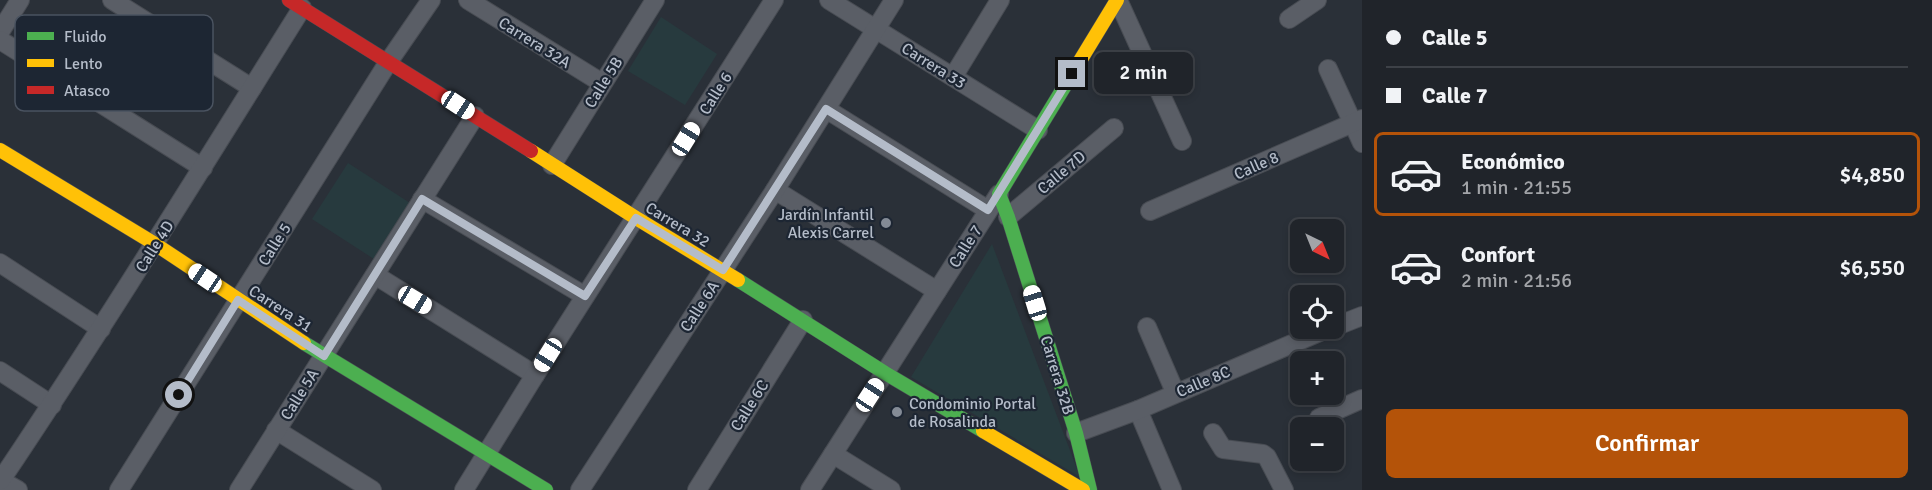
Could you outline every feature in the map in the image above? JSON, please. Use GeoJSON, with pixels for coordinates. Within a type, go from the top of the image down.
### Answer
{"type":"FeatureCollection","features":[{"type":"Feature","properties":{"kind":"street"},"geometry":{"type":"LineString","coordinates":[[0,32],[20,0]]}},
{"type":"Feature","properties":{"kind":"street"},"geometry":{"type":"LineString","coordinates":[[112,0],[136,15]]}},
{"type":"Feature","properties":{"kind":"street","name":"Calle 5"},"geometry":{"type":"LineString","coordinates":[[119,490],[389,61],[431,0]]}},
{"type":"Feature","properties":{"kind":"street","name":"Carrera 32A"},"geometry":{"type":"LineString","coordinates":[[468,0],[602,83]]}},
{"type":"Feature","properties":{"kind":"street","name":"Calle 6"},"geometry":{"type":"LineString","coordinates":[[464,490],[774,0]]}},
{"type":"Feature","properties":{"kind":"street","name":"Carrera 33"},"geometry":{"type":"LineString","coordinates":[[829,0],[1038,129]]}},
{"type":"Feature","properties":{"kind":"street","name":"Calle 6A"},"geometry":{"type":"LineString","coordinates":[[580,490],[775,190],[894,0]]}},
{"type":"Feature","properties":{"kind":"street"},"geometry":{"type":"LineString","coordinates":[[952,77],[1000,0]]}},
{"type":"Feature","properties":{"kind":"street"},"geometry":{"type":"LineString","coordinates":[[1117,0],[1182,141]]}},
{"type":"Feature","properties":{"kind":"street","name":"Calle 7"},"geometry":{"type":"LineString","coordinates":[[810,490],[999,194],[1117,0]]}},
{"type":"Feature","properties":{"kind":"street"},"geometry":{"type":"LineString","coordinates":[[1289,19],[1317,0]]}},
{"type":"Feature","properties":{"kind":"street","name":"Calle 5B"},"geometry":{"type":"LineString","coordinates":[[552,165],[650,2]]}},
{"type":"Feature","properties":{"kind":"street","name":"Calle 4D"},"geometry":{"type":"LineString","coordinates":[[1,480],[52,405],[203,168],[252,88],[296,4]]}},
{"type":"Feature","properties":{"kind":"street","name":"Carrera 32"},"geometry":{"type":"LineString","coordinates":[[296,4],[885,373],[1083,490]]}},
{"type":"Feature","properties":{"kind":"street"},"geometry":{"type":"LineString","coordinates":[[0,40],[15,49]]}},
{"type":"Feature","properties":{"kind":"street"},"geometry":{"type":"LineString","coordinates":[[213,63],[252,88]]}},
{"type":"Feature","properties":{"kind":"street"},"geometry":{"type":"LineString","coordinates":[[1328,69],[1357,121],[1362,143]]}},
{"type":"Feature","properties":{"kind":"street"},"geometry":{"type":"LineString","coordinates":[[826,109],[988,210]]}},
{"type":"Feature","properties":{"kind":"street"},"geometry":{"type":"LineString","coordinates":[[113,111],[203,168]]}},
{"type":"Feature","properties":{"kind":"street","name":"Calle 5A"},"geometry":{"type":"LineString","coordinates":[[239,490],[474,116]]}},
{"type":"Feature","properties":{"kind":"street","name":"Calle 8"},"geometry":{"type":"LineString","coordinates":[[1150,211],[1357,121]]}},
{"type":"Feature","properties":{"kind":"street","name":"Calle 7D"},"geometry":{"type":"LineString","coordinates":[[1008,217],[1114,128]]}},
{"type":"Feature","properties":{"kind":"street","name":"Carrera 31"},"geometry":{"type":"LineString","coordinates":[[0,150],[155,244],[324,356],[546,490]]}},
{"type":"Feature","properties":{"kind":"street"},"geometry":{"type":"LineString","coordinates":[[775,190],[937,291]]}},
{"type":"Feature","properties":{"kind":"street","name":"Carrera 32B"},"geometry":{"type":"LineString","coordinates":[[999,194],[1076,433],[1090,490]]}},
{"type":"Feature","properties":{"kind":"street"},"geometry":{"type":"LineString","coordinates":[[422,199],[585,296]]}},
{"type":"Feature","properties":{"kind":"street"},"geometry":{"type":"LineString","coordinates":[[0,263],[101,329]]}},
{"type":"Feature","properties":{"kind":"street"},"geometry":{"type":"LineString","coordinates":[[375,275],[535,375]]}},
{"type":"Feature","properties":{"kind":"street"},"geometry":{"type":"LineString","coordinates":[[1344,323],[1362,316]]}},
{"type":"Feature","properties":{"kind":"street","name":"Calle 6C"},"geometry":{"type":"LineString","coordinates":[[697,490],[803,320]]}},
{"type":"Feature","properties":{"kind":"street"},"geometry":{"type":"LineString","coordinates":[[1148,327],[1175,392]]}},
{"type":"Feature","properties":{"kind":"street","name":"Calle 8C"},"geometry":{"type":"LineString","coordinates":[[1076,433],[1138,410],[1175,392],[1303,339]]}},
{"type":"Feature","properties":{"kind":"street"},"geometry":{"type":"LineString","coordinates":[[0,372],[52,405]]}},
{"type":"Feature","properties":{"kind":"street"},"geometry":{"type":"LineString","coordinates":[[1320,417],[1362,399]]}},
{"type":"Feature","properties":{"kind":"street"},"geometry":{"type":"LineString","coordinates":[[1138,410],[1172,490]]}},
{"type":"Feature","properties":{"kind":"street"},"geometry":{"type":"LineString","coordinates":[[276,430],[372,490]]}},
{"type":"Feature","properties":{"kind":"street"},"geometry":{"type":"LineString","coordinates":[[1213,434],[1223,449],[1263,454],[1268,457],[1284,490]]}},
{"type":"Feature","properties":{"kind":"street"},"geometry":{"type":"LineString","coordinates":[[833,454],[891,490]]}},
{"type":"Feature","properties":{"kind":"street"},"geometry":{"type":"LineString","coordinates":[[1,480],[18,490]]}},
{"type":"Feature","properties":{"kind":"green space"},"geometry":{"type":"Polygon","coordinates":[[[661,17],[717,54],[685,105],[628,71],[661,17]]]}},
{"type":"Feature","properties":{"kind":"green space"},"geometry":{"type":"Polygon","coordinates":[[[348,163],[410,203],[374,259],[312,219],[348,163]]]}},
{"type":"Feature","properties":{"kind":"green space"},"geometry":{"type":"Polygon","coordinates":[[[992,244],[1080,477],[911,377],[992,244]]]}},
{"type":"Feature","properties":{"kind":"traffic: fast"},"geometry":{"type":"LineString","coordinates":[[1069,79],[999,194],[1076,433],[1090,490]]}},
{"type":"Feature","properties":{"kind":"traffic: fast"},"geometry":{"type":"LineString","coordinates":[[738,280],[885,373],[983,431]]}},
{"type":"Feature","properties":{"kind":"traffic: fast"},"geometry":{"type":"LineString","coordinates":[[304,343],[546,490]]}},
{"type":"Feature","properties":{"kind":"traffic: slow"},"geometry":{"type":"LineString","coordinates":[[1069,79],[1117,0]]}},
{"type":"Feature","properties":{"kind":"traffic: slow"},"geometry":{"type":"LineString","coordinates":[[0,150],[155,244],[304,343]]}},
{"type":"Feature","properties":{"kind":"traffic: slow"},"geometry":{"type":"LineString","coordinates":[[531,151],[738,280]]}},
{"type":"Feature","properties":{"kind":"traffic: slow"},"geometry":{"type":"LineString","coordinates":[[983,431],[1083,490]]}},
{"type":"Feature","properties":{"kind":"traffic: jam"},"geometry":{"type":"LineString","coordinates":[[289,0],[531,151]]}},
{"type":"Feature","properties":{"kind":"place","name":"Jardín Infantil Alexis Carrel"},"geometry":{"type":"Point","coordinates":[886,223]}},
{"type":"Feature","properties":{"kind":"place","name":"Condominio Portal de Rosalinda"},"geometry":{"type":"Point","coordinates":[897,412]}},
{"type":"Feature","properties":{"kind":"route"},"geometry":{"type":"LineString","coordinates":[[179,395],[238,300],[324,356],[422,199],[585,296],[636,218],[723,270],[826,109],[988,210],[1072,74]]}}]}
